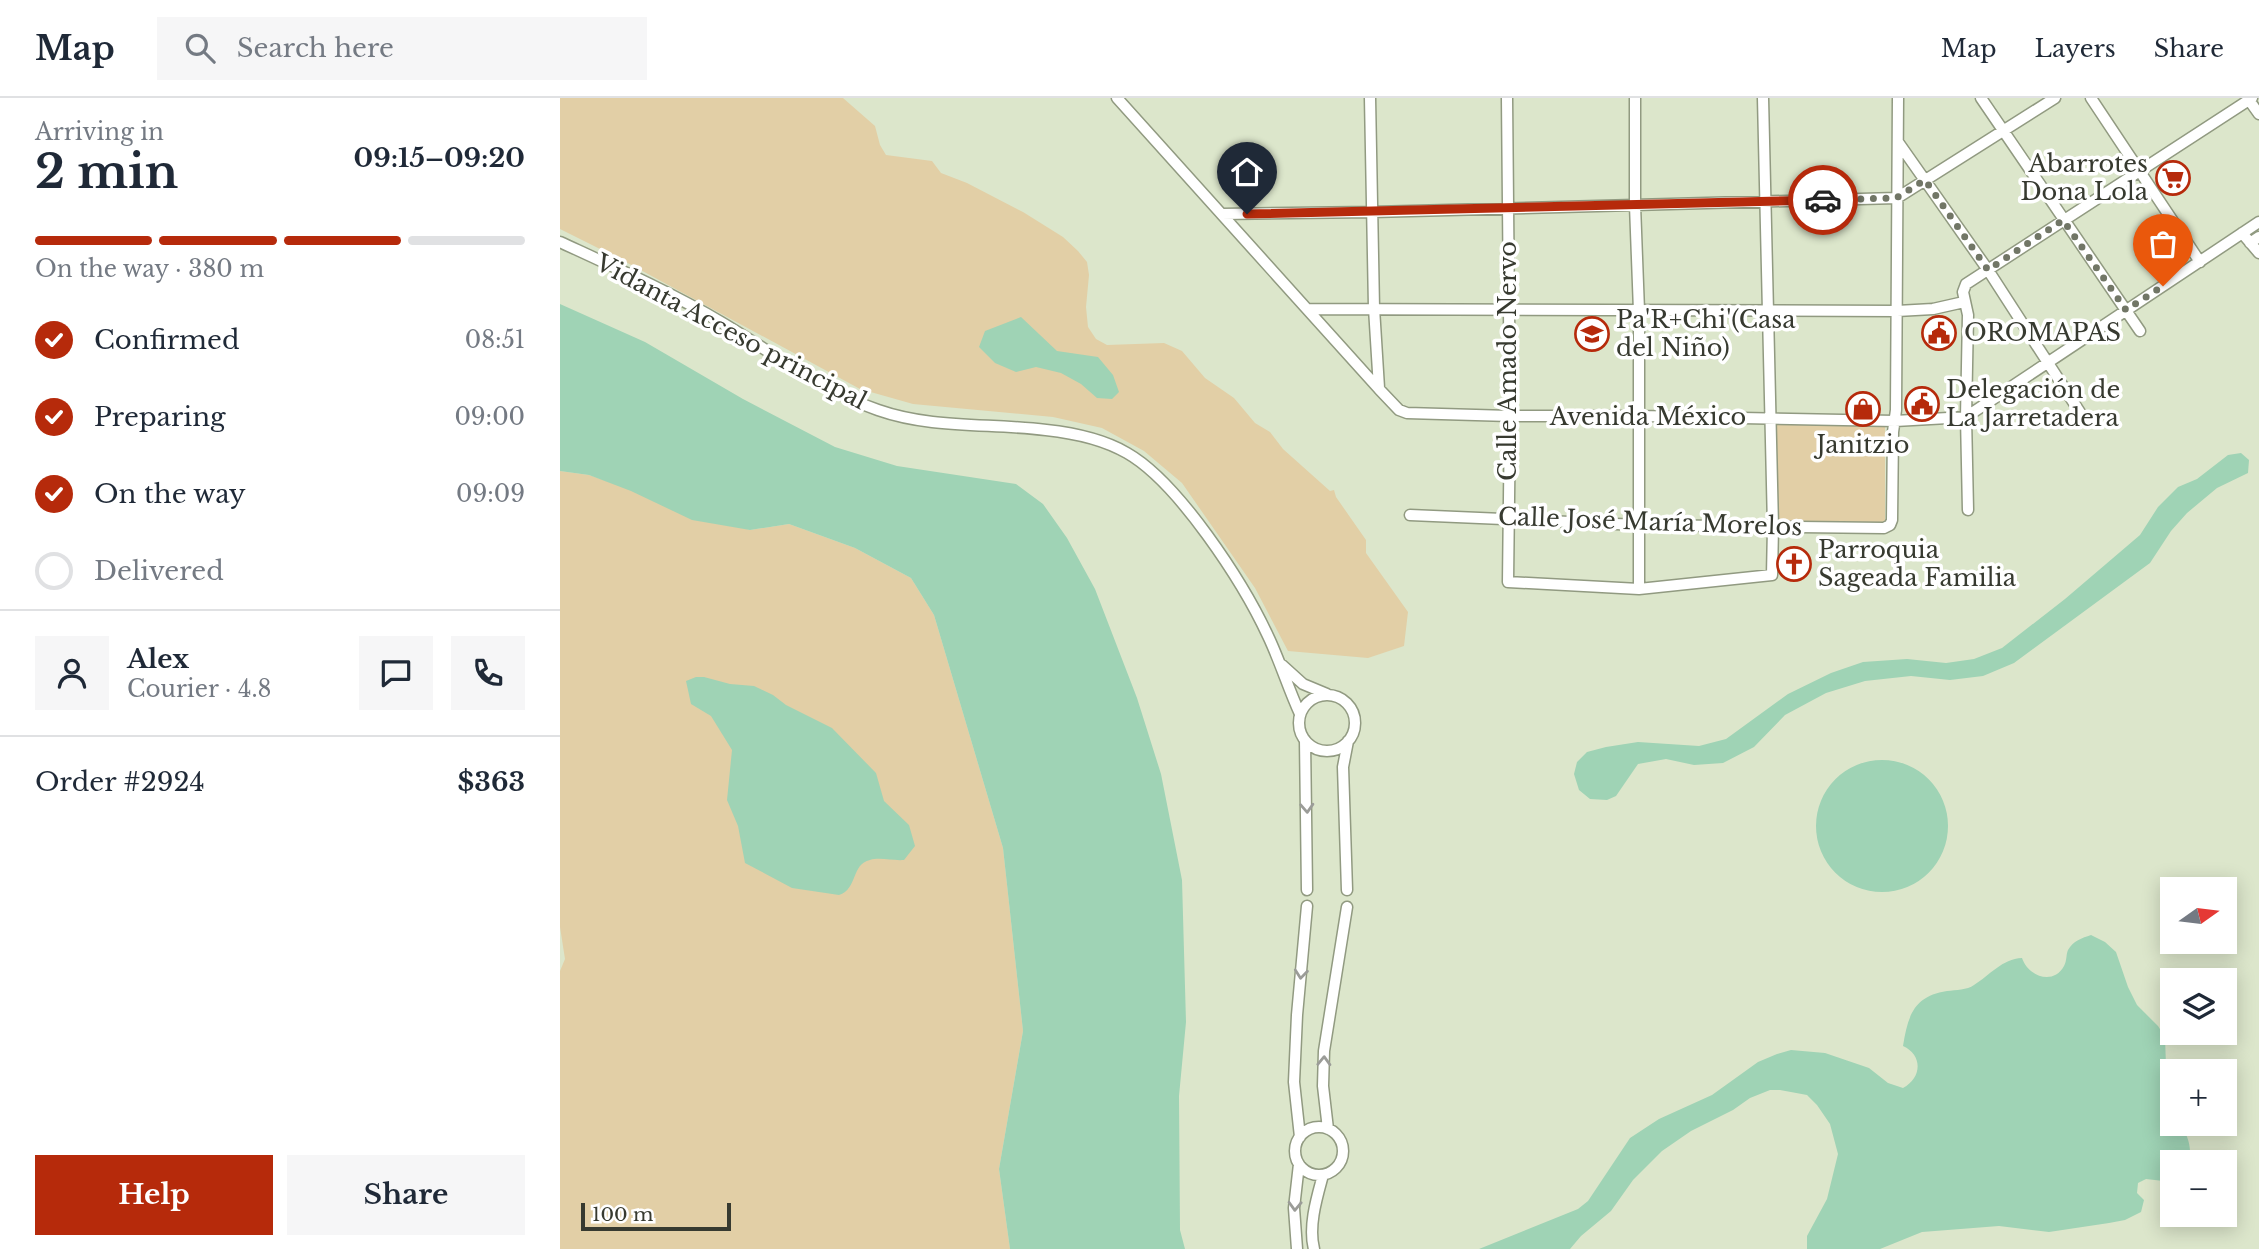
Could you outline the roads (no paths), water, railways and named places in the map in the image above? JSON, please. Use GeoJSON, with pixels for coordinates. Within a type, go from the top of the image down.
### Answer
{"type":"FeatureCollection","features":[{"type":"Feature","properties":{"kind":"street","name":"Avenida México"},"geometry":{"type":"LineString","coordinates":[[1117,98],[1399,410],[1407,413],[1510,416],[1639,415],[1895,421],[1966,417]]}},
{"type":"Feature","properties":{"kind":"street"},"geometry":{"type":"LineString","coordinates":[[1370,98],[1374,308],[1379,389]]}},
{"type":"Feature","properties":{"kind":"street","name":"Calle Amado Nervo"},"geometry":{"type":"LineString","coordinates":[[1507,98],[1510,416],[1508,582],[1639,589]]}},
{"type":"Feature","properties":{"kind":"street"},"geometry":{"type":"LineString","coordinates":[[1635,98],[1639,311],[1639,589],[1772,575],[1763,98]]}},
{"type":"Feature","properties":{"kind":"street"},"geometry":{"type":"LineString","coordinates":[[1895,421],[1898,98]]}},
{"type":"Feature","properties":{"kind":"street"},"geometry":{"type":"LineString","coordinates":[[1981,98],[2140,331]]}},
{"type":"Feature","properties":{"kind":"street"},"geometry":{"type":"LineString","coordinates":[[1222,214],[1896,198],[2055,98]]}},
{"type":"Feature","properties":{"kind":"street"},"geometry":{"type":"LineString","coordinates":[[2091,98],[2200,262]]}},
{"type":"Feature","properties":{"kind":"street"},"geometry":{"type":"LineString","coordinates":[[1968,510],[1968,315],[1963,292],[1966,284],[2251,99],[2259,114]]}},
{"type":"Feature","properties":{"kind":"street"},"geometry":{"type":"LineString","coordinates":[[1898,141],[1988,270],[2081,414]]}},
{"type":"Feature","properties":{"kind":"street"},"geometry":{"type":"LineString","coordinates":[[1966,417],[2259,222]]}},
{"type":"Feature","properties":{"kind":"street"},"geometry":{"type":"LineString","coordinates":[[2242,233],[2254,240],[2259,253]]}},
{"type":"Feature","properties":{"kind":"street","name":"Vidanta Acceso principal"},"geometry":{"type":"LineString","coordinates":[[560,242],[698,309],[841,395],[879,411],[934,422],[1047,430],[1102,441],[1128,453],[1152,471],[1178,499],[1238,580],[1281,664],[1300,714]]}},
{"type":"Feature","properties":{"kind":"street"},"geometry":{"type":"LineString","coordinates":[[1308,309],[1897,311],[1933,309],[1964,302]]}},
{"type":"Feature","properties":{"kind":"street","name":"Calle José María Morelos"},"geometry":{"type":"LineString","coordinates":[[1410,515],[1639,525],[1884,528],[1890,525],[1892,520],[1895,421]]}},
{"type":"Feature","properties":{"kind":"street"},"geometry":{"type":"LineString","coordinates":[[1281,664],[1304,684],[1344,700],[1354,715],[1353,734],[1348,741],[1334,750],[1326,751],[1311,746],[1305,740]]}},
{"type":"Feature","properties":{"kind":"street"},"geometry":{"type":"LineString","coordinates":[[1307,890],[1305,740],[1299,723],[1300,714],[1310,700],[1327,694]]}},
{"type":"Feature","properties":{"kind":"street"},"geometry":{"type":"LineString","coordinates":[[1347,890],[1343,767],[1348,741]]}},
{"type":"Feature","properties":{"kind":"street"},"geometry":{"type":"LineString","coordinates":[[1297,1249],[1294,1208],[1299,1164],[1295,1150],[1300,1137],[1294,1082],[1307,906]]}},
{"type":"Feature","properties":{"kind":"street"},"geometry":{"type":"LineString","coordinates":[[1328,1129],[1323,1086],[1324,1051],[1347,907]]}},
{"type":"Feature","properties":{"kind":"street"},"geometry":{"type":"LineString","coordinates":[[1299,1164],[1309,1173],[1324,1175],[1337,1168],[1343,1154],[1340,1139],[1328,1129],[1312,1128],[1300,1137]]}},
{"type":"Feature","properties":{"kind":"street"},"geometry":{"type":"LineString","coordinates":[[1314,1249],[1312,1242],[1316,1202],[1324,1175]]}},
{"type":"Feature","properties":{"kind":"place","name":"Abarrotes Dona Lola"},"geometry":{"type":"Point","coordinates":[2173,178]}},
{"type":"Feature","properties":{"kind":"place","name":"OROMAPAS"},"geometry":{"type":"Point","coordinates":[1939,333]}},
{"type":"Feature","properties":{"kind":"place","name":"Pa'R+Chi'(Casa del Niño)"},"geometry":{"type":"Point","coordinates":[1592,334]}},
{"type":"Feature","properties":{"kind":"place","name":"Delegación de La Jarretadera"},"geometry":{"type":"Point","coordinates":[1922,404]}},
{"type":"Feature","properties":{"kind":"place","name":"Janitzio"},"geometry":{"type":"Point","coordinates":[1863,409]}},
{"type":"Feature","properties":{"kind":"place","name":"Parroquia Sageada Familia"},"geometry":{"type":"Point","coordinates":[1794,564]}}]}
